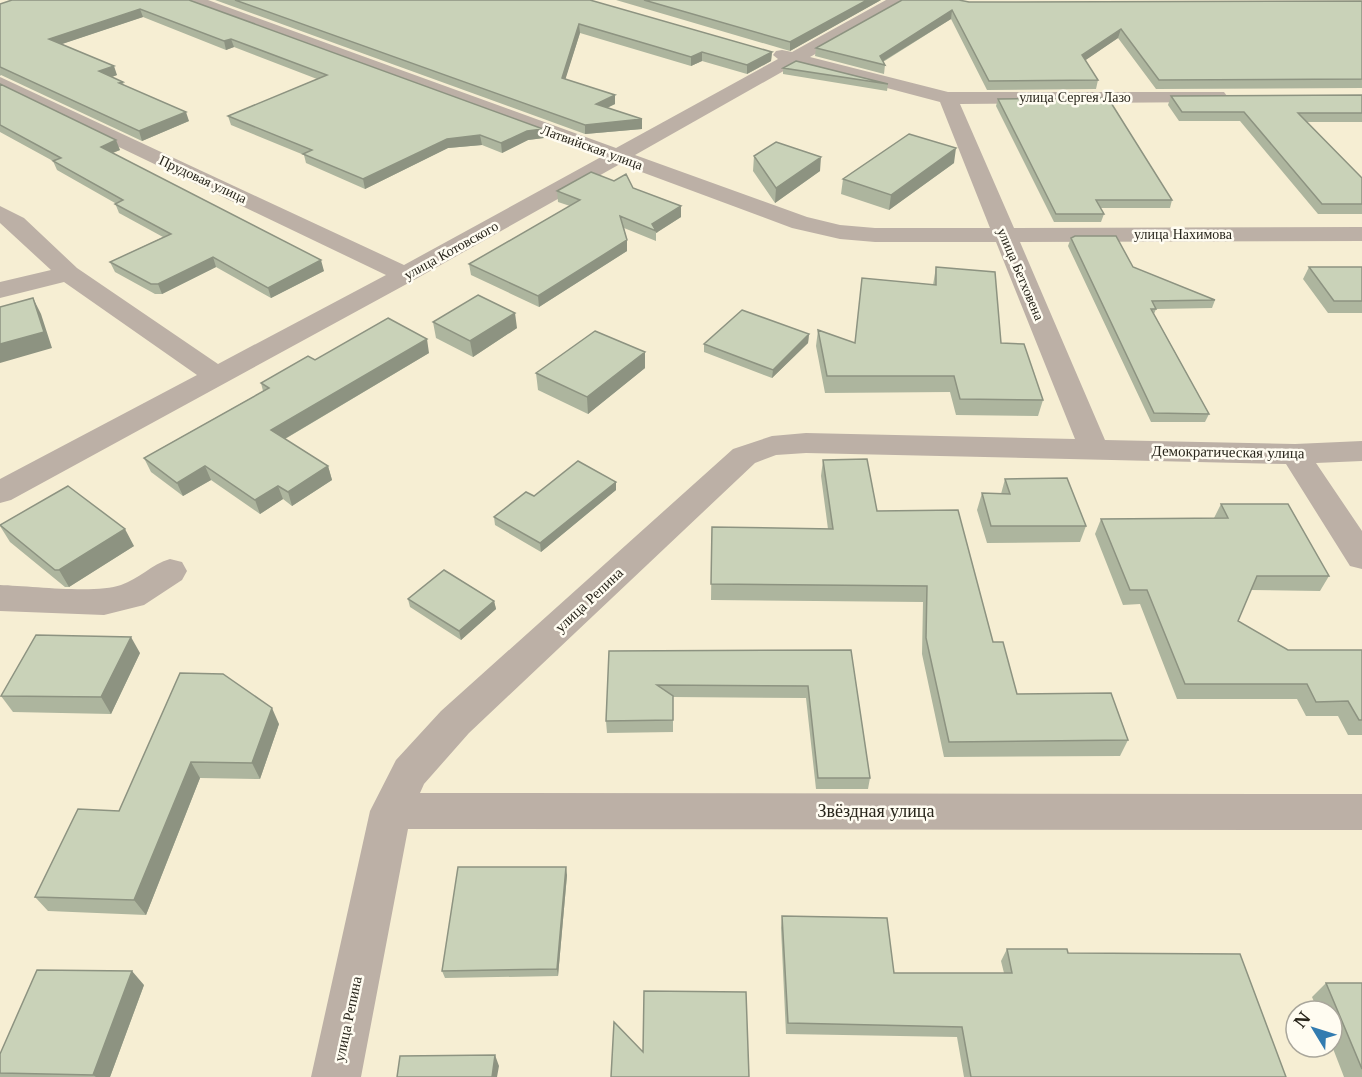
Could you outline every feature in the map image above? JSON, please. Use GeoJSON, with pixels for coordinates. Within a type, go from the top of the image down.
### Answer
{"type":"FeatureCollection","features":[{"type":"Feature","properties":{"kind":"street","name":"Латвийская улица"},"geometry":{"type":"LineString","coordinates":[[192,0],[800,223],[840,232],[875,235],[1004,235]]}},
{"type":"Feature","properties":{"kind":"street","name":"улица Котовского"},"geometry":{"type":"LineString","coordinates":[[0,492],[405,275],[898,0]]}},
{"type":"Feature","properties":{"kind":"street","name":"улица Сергея Лазо"},"geometry":{"type":"LineString","coordinates":[[771,52],[948,98],[1232,96]]}},
{"type":"Feature","properties":{"kind":"street","name":"Прудовая улица"},"geometry":{"type":"LineString","coordinates":[[0,83],[405,275]]}},
{"type":"Feature","properties":{"kind":"street","name":"улица Бетховена"},"geometry":{"type":"LineString","coordinates":[[948,98],[1094,450]]}},
{"type":"Feature","properties":{"kind":"street"},"geometry":{"type":"LineString","coordinates":[[0,213],[16,223],[68,273],[216,376]]}},
{"type":"Feature","properties":{"kind":"street","name":"улица Нахимова"},"geometry":{"type":"LineString","coordinates":[[1004,235],[1362,234]]}},
{"type":"Feature","properties":{"kind":"street"},"geometry":{"type":"LineString","coordinates":[[0,290],[68,273]]}},
{"type":"Feature","properties":{"kind":"street","name":"улица Репина"},"geometry":{"type":"LineString","coordinates":[[336,1077],[391,811],[410,772],[455,722],[744,456],[771,446],[806,443],[1094,450]]}},
{"type":"Feature","properties":{"kind":"street","name":"Демократическая улица"},"geometry":{"type":"LineString","coordinates":[[1094,450],[1295,454],[1362,451]]}},
{"type":"Feature","properties":{"kind":"street"},"geometry":{"type":"LineString","coordinates":[[1295,454],[1362,556]]}},
{"type":"Feature","properties":{"kind":"street"},"geometry":{"type":"LineString","coordinates":[[0,598],[105,602],[132,596],[170,571]]}},
{"type":"Feature","properties":{"kind":"street","name":"Звёздная улица"},"geometry":{"type":"LineString","coordinates":[[391,811],[1362,812]]}},
{"type":"Feature","properties":{"kind":"building"},"geometry":{"type":"Polygon","coordinates":[[[12,0],[189,0],[543,129],[527,131],[501,143],[480,135],[447,139],[363,179],[303,154],[312,150],[228,116],[327,75],[231,39],[224,41],[140,9],[49,39],[114,66],[99,71],[123,82],[119,83],[186,112],[139,131],[0,67],[0,4],[12,0]]]}},
{"type":"Feature","properties":{"kind":"building"},"geometry":{"type":"Polygon","coordinates":[[[235,0],[590,0],[772,52],[747,65],[702,52],[691,57],[579,24],[562,78],[615,95],[596,104],[642,119],[585,125],[235,0]]]}},
{"type":"Feature","properties":{"kind":"building"},"geometry":{"type":"Polygon","coordinates":[[[644,0],[867,0],[790,42],[644,0]]]}},
{"type":"Feature","properties":{"kind":"building"},"geometry":{"type":"Polygon","coordinates":[[[902,0],[969,2],[1362,1],[1362,79],[1159,80],[1121,29],[1082,55],[1098,80],[989,81],[952,10],[880,56],[885,65],[816,48],[902,0]]]}},
{"type":"Feature","properties":{"kind":"building"},"geometry":{"type":"Polygon","coordinates":[[[796,61],[888,84],[783,68],[796,61]]]}},
{"type":"Feature","properties":{"kind":"building"},"geometry":{"type":"Polygon","coordinates":[[[0,84],[116,140],[101,147],[321,260],[268,288],[213,257],[158,284],[151,284],[110,262],[171,234],[115,204],[123,200],[53,161],[61,158],[0,125],[0,84]]]}},
{"type":"Feature","properties":{"kind":"building"},"geometry":{"type":"Polygon","coordinates":[[[1362,95],[1362,113],[1298,113],[1362,178],[1362,204],[1322,204],[1244,112],[1182,112],[1171,96],[1362,95]]]}},
{"type":"Feature","properties":{"kind":"building"},"geometry":{"type":"Polygon","coordinates":[[[1108,98],[1172,200],[1096,200],[1104,214],[1056,214],[998,99],[1108,98]]]}},
{"type":"Feature","properties":{"kind":"building"},"geometry":{"type":"Polygon","coordinates":[[[909,134],[956,148],[891,195],[843,179],[909,134]]]}},
{"type":"Feature","properties":{"kind":"building"},"geometry":{"type":"Polygon","coordinates":[[[776,142],[821,157],[776,188],[754,156],[776,142]]]}},
{"type":"Feature","properties":{"kind":"building"},"geometry":{"type":"Polygon","coordinates":[[[591,172],[614,181],[626,174],[633,188],[681,206],[652,224],[656,231],[620,216],[627,240],[538,296],[469,264],[580,200],[557,191],[591,172]]]}},
{"type":"Feature","properties":{"kind":"building"},"geometry":{"type":"Polygon","coordinates":[[[1075,236],[1116,236],[1133,267],[1215,300],[1152,301],[1156,309],[1151,309],[1209,414],[1154,413],[1071,238],[1075,236]]]}},
{"type":"Feature","properties":{"kind":"building"},"geometry":{"type":"Polygon","coordinates":[[[936,267],[995,272],[1001,343],[1024,344],[1043,400],[960,399],[954,376],[827,376],[818,330],[855,343],[862,278],[936,285],[936,267]]]}},
{"type":"Feature","properties":{"kind":"building"},"geometry":{"type":"Polygon","coordinates":[[[1309,267],[1362,267],[1362,301],[1334,301],[1309,267]]]}},
{"type":"Feature","properties":{"kind":"building"},"geometry":{"type":"Polygon","coordinates":[[[478,295],[515,313],[470,341],[433,322],[478,295]]]}},
{"type":"Feature","properties":{"kind":"building"},"geometry":{"type":"Polygon","coordinates":[[[33,298],[44,332],[0,344],[0,307],[33,298]]]}},
{"type":"Feature","properties":{"kind":"building"},"geometry":{"type":"Polygon","coordinates":[[[742,310],[809,334],[773,370],[704,344],[742,310]]]}},
{"type":"Feature","properties":{"kind":"building"},"geometry":{"type":"Polygon","coordinates":[[[388,318],[427,339],[271,430],[328,466],[288,492],[278,486],[255,500],[205,466],[177,483],[144,458],[269,388],[261,383],[308,356],[315,360],[388,318]]]}},
{"type":"Feature","properties":{"kind":"building"},"geometry":{"type":"Polygon","coordinates":[[[595,331],[645,352],[587,397],[536,373],[595,331]]]}},
{"type":"Feature","properties":{"kind":"building"},"geometry":{"type":"Polygon","coordinates":[[[867,459],[877,511],[958,510],[993,642],[1003,642],[1017,694],[1111,693],[1128,740],[949,742],[926,638],[927,586],[711,584],[712,527],[833,529],[823,460],[867,459]]]}},
{"type":"Feature","properties":{"kind":"building"},"geometry":{"type":"Polygon","coordinates":[[[578,461],[616,482],[540,543],[494,517],[526,492],[534,496],[578,461]]]}},
{"type":"Feature","properties":{"kind":"building"},"geometry":{"type":"Polygon","coordinates":[[[1067,478],[1086,526],[991,526],[982,493],[1010,494],[1005,479],[1067,478]]]}},
{"type":"Feature","properties":{"kind":"building"},"geometry":{"type":"Polygon","coordinates":[[[68,486],[125,529],[59,570],[55,570],[0,525],[68,486]]]}},
{"type":"Feature","properties":{"kind":"building"},"geometry":{"type":"Polygon","coordinates":[[[1221,504],[1288,504],[1329,576],[1257,576],[1238,621],[1288,650],[1362,650],[1362,720],[1359,720],[1348,701],[1316,702],[1307,684],[1185,684],[1147,590],[1130,590],[1101,519],[1228,518],[1221,504]]]}},
{"type":"Feature","properties":{"kind":"building"},"geometry":{"type":"Polygon","coordinates":[[[444,570],[494,601],[459,631],[408,599],[444,570]]]}},
{"type":"Feature","properties":{"kind":"building"},"geometry":{"type":"Polygon","coordinates":[[[36,635],[131,637],[101,697],[1,696],[36,635]]]}},
{"type":"Feature","properties":{"kind":"building"},"geometry":{"type":"Polygon","coordinates":[[[851,650],[870,778],[818,778],[808,686],[657,685],[673,696],[673,720],[606,721],[609,651],[851,650]]]}},
{"type":"Feature","properties":{"kind":"building"},"geometry":{"type":"Polygon","coordinates":[[[180,673],[223,674],[272,708],[252,763],[191,762],[134,900],[35,897],[78,809],[119,811],[180,673]]]}},
{"type":"Feature","properties":{"kind":"building"},"geometry":{"type":"Polygon","coordinates":[[[458,867],[566,867],[557,969],[442,971],[458,867]]]}},
{"type":"Feature","properties":{"kind":"building"},"geometry":{"type":"Polygon","coordinates":[[[782,916],[887,918],[894,973],[1012,973],[1007,949],[1067,949],[1068,953],[1240,954],[1286,1077],[971,1077],[962,1027],[788,1023],[782,916]]]}},
{"type":"Feature","properties":{"kind":"building"},"geometry":{"type":"Polygon","coordinates":[[[37,970],[132,971],[93,1075],[0,1073],[0,1054],[37,970]]]}},
{"type":"Feature","properties":{"kind":"building"},"geometry":{"type":"Polygon","coordinates":[[[1326,983],[1362,983],[1362,1069],[1344,1026],[1344,999],[1333,999],[1326,983]]]}},
{"type":"Feature","properties":{"kind":"building"},"geometry":{"type":"Polygon","coordinates":[[[644,991],[746,992],[749,1077],[611,1077],[614,1022],[643,1052],[644,991]]]}},
{"type":"Feature","properties":{"kind":"building"},"geometry":{"type":"Polygon","coordinates":[[[495,1055],[492,1077],[397,1077],[400,1056],[495,1055]]]}}]}
